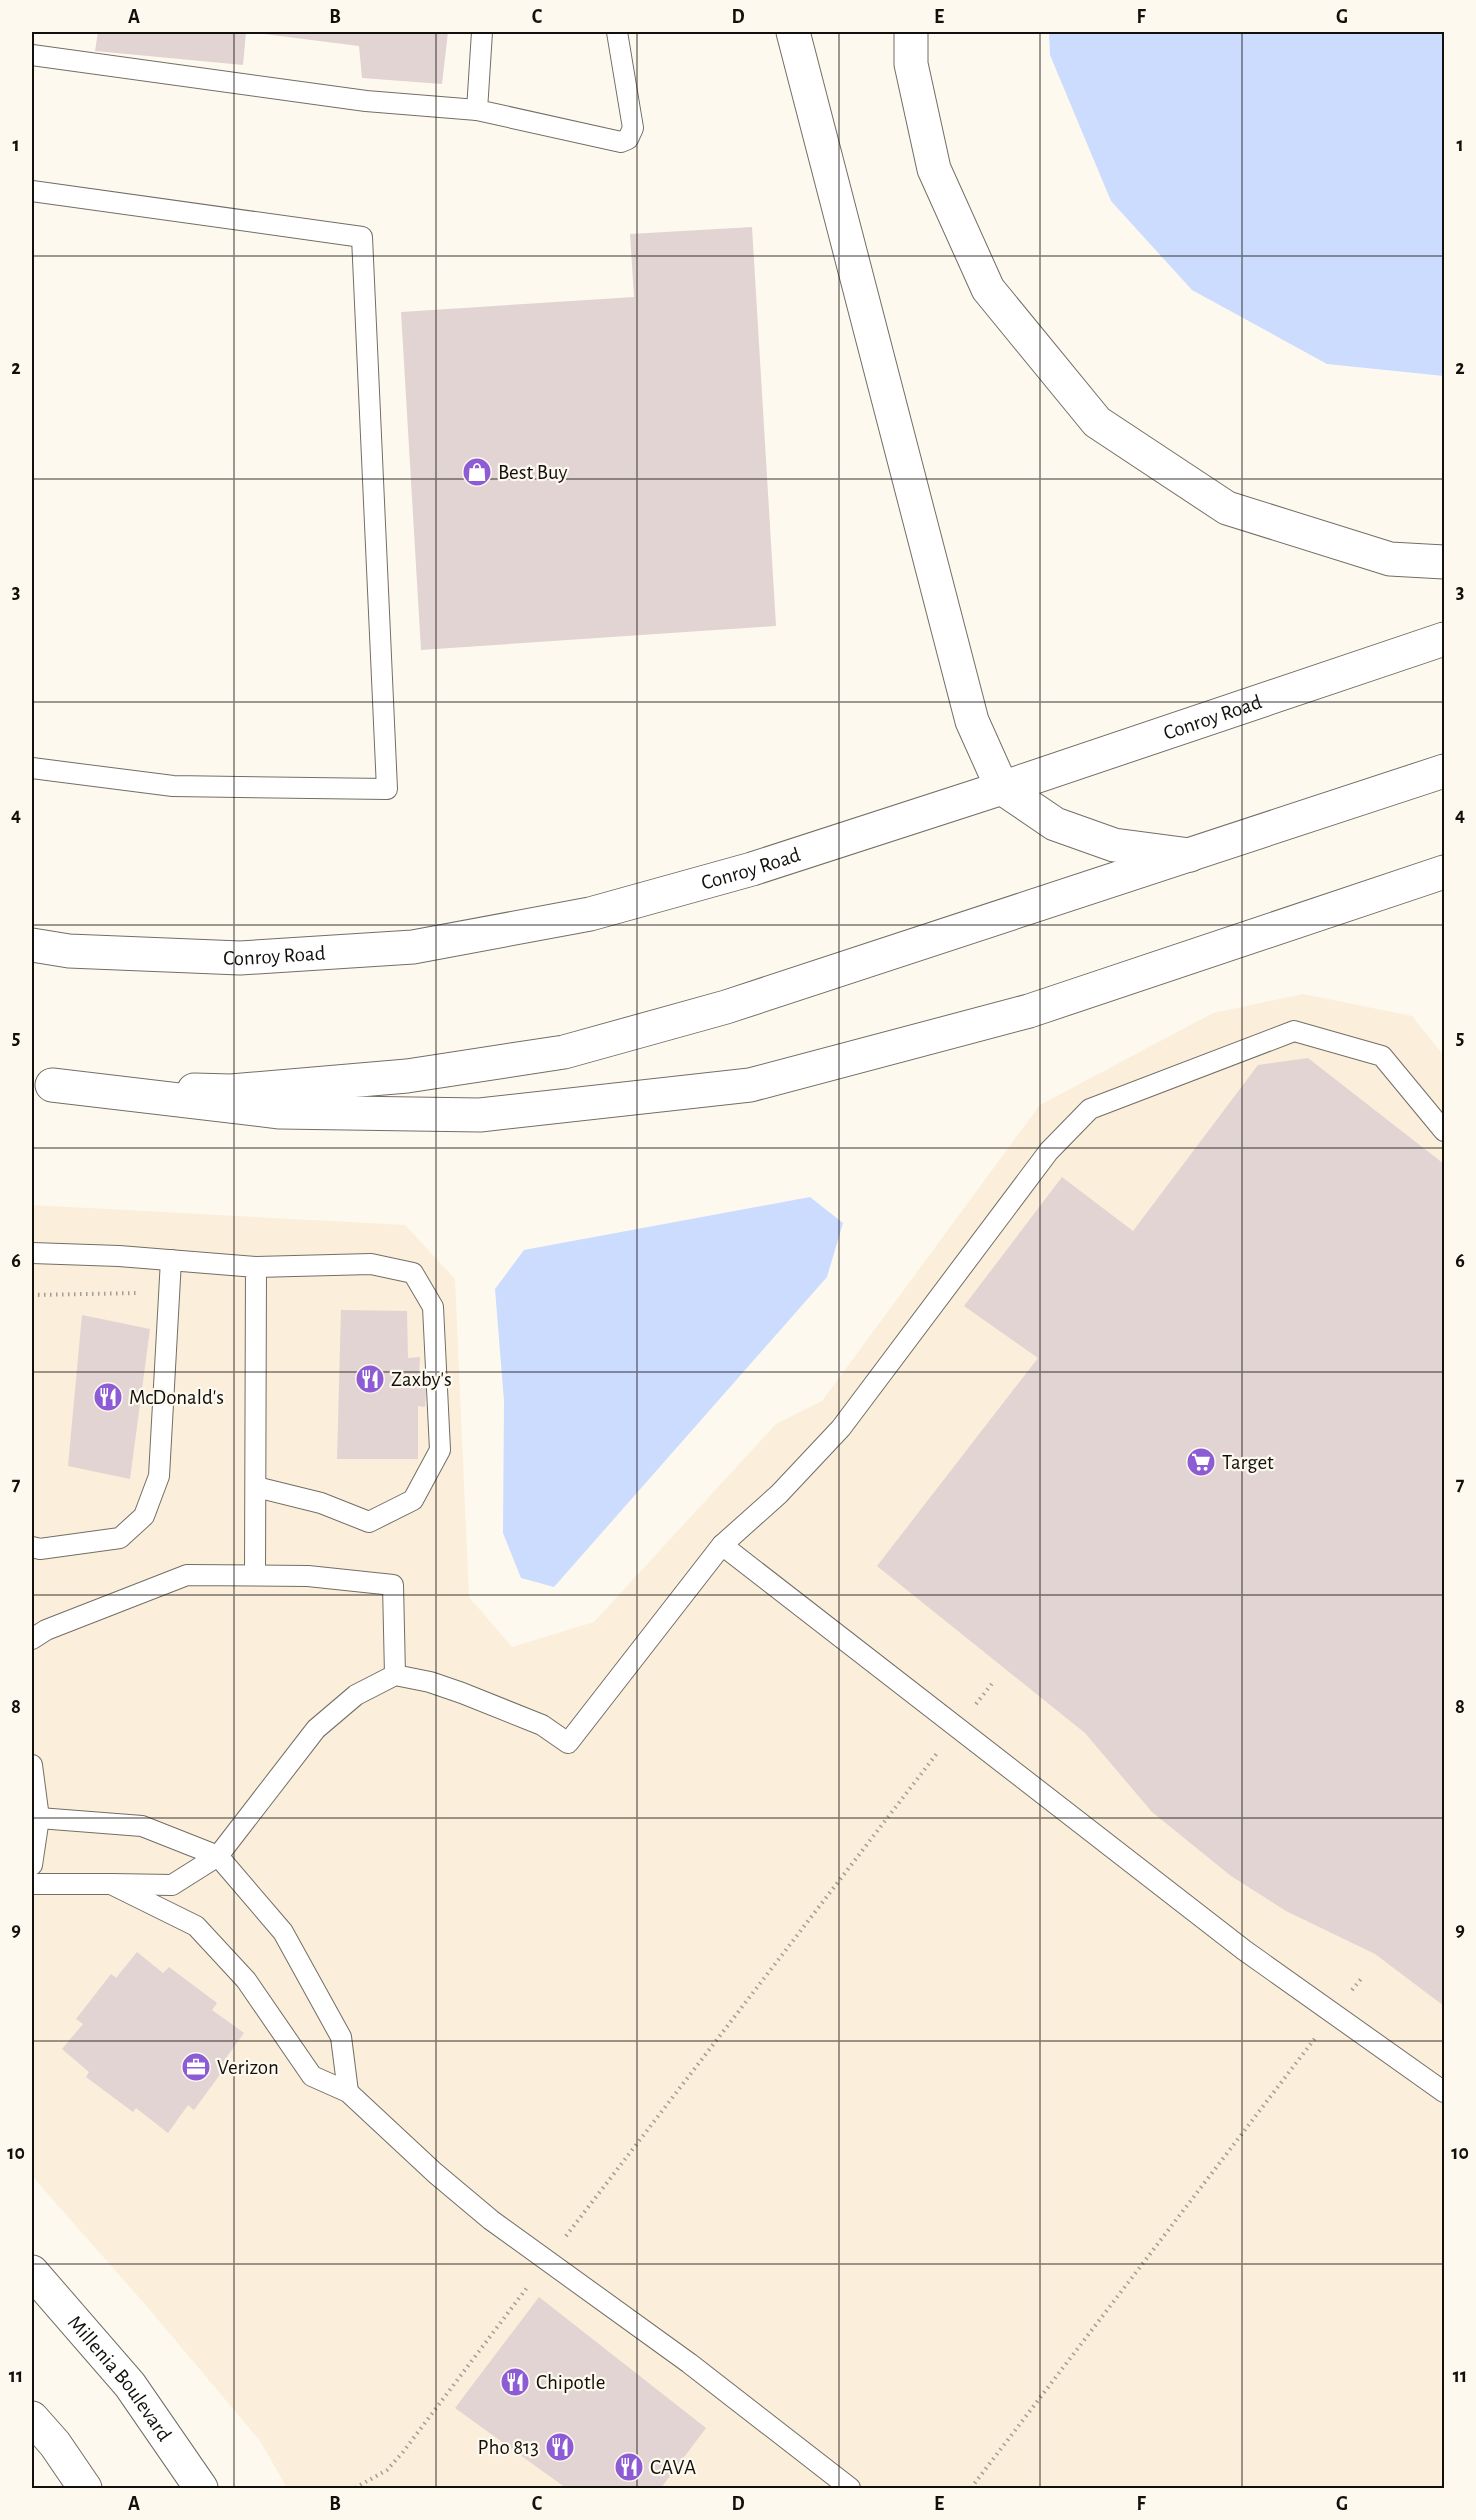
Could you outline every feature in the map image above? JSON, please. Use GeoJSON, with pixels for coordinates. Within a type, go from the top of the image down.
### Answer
{"type":"FeatureCollection","features":[{"type":"Feature","properties":{"kind":"main road"},"geometry":{"type":"LineString","coordinates":[[793,32],[972,722],[1002,788],[1055,824],[1074,831],[1114,845],[1190,855]]}},
{"type":"Feature","properties":{"kind":"main road"},"geometry":{"type":"LineString","coordinates":[[911,32],[911,64],[934,169],[988,289],[1097,422],[1227,508],[1390,559],[1444,562]]}},
{"type":"Feature","properties":{"kind":"main road","name":"Conroy Road"},"geometry":{"type":"LineString","coordinates":[[32,945],[69,951],[240,958],[413,947],[590,914],[752,869],[1002,788],[1444,639]]}},
{"type":"Feature","properties":{"kind":"main road"},"geometry":{"type":"LineString","coordinates":[[42,1083],[231,1091],[407,1076],[564,1052],[726,1007],[1444,771]]}},
{"type":"Feature","properties":{"kind":"main road"},"geometry":{"type":"LineString","coordinates":[[42,1083],[280,1112],[480,1115],[750,1085],[1029,1011],[1444,872]]}},
{"type":"Feature","properties":{"kind":"main road","name":"Millenia Boulevard"},"geometry":{"type":"LineString","coordinates":[[32,2272],[130,2385],[201,2488]]}},
{"type":"Feature","properties":{"kind":"main road"},"geometry":{"type":"LineString","coordinates":[[32,2418],[55,2444],[85,2488]]}},
{"type":"Feature","properties":{"kind":"lane"},"geometry":{"type":"LineString","coordinates":[[477,110],[482,32]]}},
{"type":"Feature","properties":{"kind":"lane"},"geometry":{"type":"LineString","coordinates":[[32,55],[366,101],[477,110],[621,142],[628,139],[633,128],[617,32]]}},
{"type":"Feature","properties":{"kind":"lane"},"geometry":{"type":"LineString","coordinates":[[32,191],[362,237],[387,789],[173,786],[32,768]]}},
{"type":"Feature","properties":{"kind":"lane"},"geometry":{"type":"LineString","coordinates":[[32,1884],[172,1885],[218,1856],[316,1729],[356,1695],[395,1675],[430,1682],[472,1697],[542,1725],[568,1743],[722,1545],[779,1494],[841,1428],[1049,1151],[1090,1109],[1294,1031],[1382,1056],[1444,1131]]}},
{"type":"Feature","properties":{"kind":"lane"},"geometry":{"type":"LineString","coordinates":[[32,1253],[256,1267],[371,1264],[413,1273],[433,1306],[440,1450],[413,1500],[369,1522],[321,1503],[256,1487]]}},
{"type":"Feature","properties":{"kind":"lane"},"geometry":{"type":"LineString","coordinates":[[32,1547],[40,1549],[120,1538],[144,1516],[159,1476],[171,1260]]}},
{"type":"Feature","properties":{"kind":"lane"},"geometry":{"type":"LineString","coordinates":[[255,1575],[256,1267]]}},
{"type":"Feature","properties":{"kind":"lane"},"geometry":{"type":"LineString","coordinates":[[722,1545],[1244,1950],[1444,2092]]}},
{"type":"Feature","properties":{"kind":"lane"},"geometry":{"type":"LineString","coordinates":[[32,1639],[46,1630],[187,1575],[308,1576],[393,1585],[395,1675]]}},
{"type":"Feature","properties":{"kind":"lane"},"geometry":{"type":"LineString","coordinates":[[32,1765],[35,1819],[32,1865]]}},
{"type":"Feature","properties":{"kind":"lane"},"geometry":{"type":"LineString","coordinates":[[35,1819],[142,1826],[218,1856],[283,1932],[341,2037],[348,2092]]}},
{"type":"Feature","properties":{"kind":"lane"},"geometry":{"type":"LineString","coordinates":[[111,1884],[196,1926],[246,1980],[312,2076],[348,2092],[451,2187],[491,2220],[689,2363],[850,2488]]}},
{"type":"Feature","properties":{"kind":"path"},"geometry":{"type":"LineString","coordinates":[[355,2488],[387,2469],[403,2452],[548,2259],[994,1681]]}},
{"type":"Feature","properties":{"kind":"path"},"geometry":{"type":"LineString","coordinates":[[971,2488],[1361,1980]]}},
{"type":"Feature","properties":{"kind":"shaded area"},"geometry":{"type":"Polygon","coordinates":[[[1303,994],[1412,1016],[1444,1056],[1444,2488],[287,2488],[260,2441],[150,2310],[32,2176],[32,1205],[405,1225],[455,1279],[469,1597],[512,1647],[594,1622],[776,1424],[822,1401],[1040,1105],[1213,1013],[1303,994]]]}},
{"type":"Feature","properties":{"kind":"water"},"geometry":{"type":"Polygon","coordinates":[[[1049,32],[1444,32],[1444,376],[1327,364],[1192,290],[1111,201],[1050,55],[1049,32]]]}},
{"type":"Feature","properties":{"kind":"water"},"geometry":{"type":"Polygon","coordinates":[[[810,1197],[843,1223],[827,1277],[554,1587],[521,1578],[503,1533],[504,1401],[495,1289],[524,1250],[810,1197]]]}},
{"type":"Feature","properties":{"kind":"building"},"geometry":{"type":"Polygon","coordinates":[[[98,32],[246,32],[243,65],[95,51],[98,32]]]}},
{"type":"Feature","properties":{"kind":"building"},"geometry":{"type":"Polygon","coordinates":[[[248,32],[448,32],[442,84],[362,78],[359,46],[248,32]]]}},
{"type":"Feature","properties":{"kind":"building"},"geometry":{"type":"Polygon","coordinates":[[[752,227],[776,626],[421,650],[401,312],[634,297],[630,234],[752,227]]]}},
{"type":"Feature","properties":{"kind":"building","name":"Target"},"geometry":{"type":"Polygon","coordinates":[[[1308,1058],[1444,1164],[1444,2006],[1375,1954],[1286,1911],[1231,1876],[1152,1812],[1085,1733],[877,1566],[1038,1358],[964,1306],[1062,1177],[1133,1231],[1258,1065],[1308,1058]]]}},
{"type":"Feature","properties":{"kind":"building"},"geometry":{"type":"Polygon","coordinates":[[[341,1310],[407,1311],[408,1358],[420,1357],[419,1376],[427,1377],[425,1407],[418,1406],[418,1459],[337,1459],[341,1310]]]}},
{"type":"Feature","properties":{"kind":"building","name":"McDonald's"},"geometry":{"type":"Polygon","coordinates":[[[82,1315],[150,1329],[130,1479],[68,1466],[82,1315]]]}},
{"type":"Feature","properties":{"kind":"building"},"geometry":{"type":"Polygon","coordinates":[[[137,1952],[163,1973],[169,1967],[217,2003],[212,2010],[244,2033],[223,2062],[227,2065],[194,2110],[188,2105],[168,2133],[136,2108],[133,2112],[86,2077],[89,2072],[62,2049],[83,2024],[76,2019],[111,1974],[116,1978],[137,1952]]]}},
{"type":"Feature","properties":{"kind":"building"},"geometry":{"type":"Polygon","coordinates":[[[539,2297],[706,2428],[661,2488],[566,2488],[455,2408],[539,2297]]]}},
{"type":"Feature","properties":{"kind":"place","name":"Best Buy"},"geometry":{"type":"Point","coordinates":[477,472]}},
{"type":"Feature","properties":{"kind":"place","name":"Zaxby's"},"geometry":{"type":"Point","coordinates":[370,1379]}},
{"type":"Feature","properties":{"kind":"place","name":"McDonald's"},"geometry":{"type":"Point","coordinates":[108,1397]}},
{"type":"Feature","properties":{"kind":"place","name":"Target"},"geometry":{"type":"Point","coordinates":[1201,1462]}},
{"type":"Feature","properties":{"kind":"place","name":"Verizon"},"geometry":{"type":"Point","coordinates":[196,2067]}},
{"type":"Feature","properties":{"kind":"place","name":"Chipotle"},"geometry":{"type":"Point","coordinates":[515,2382]}},
{"type":"Feature","properties":{"kind":"place","name":"Pho 813"},"geometry":{"type":"Point","coordinates":[560,2447]}},
{"type":"Feature","properties":{"kind":"place","name":"CAVA"},"geometry":{"type":"Point","coordinates":[629,2467]}}]}
